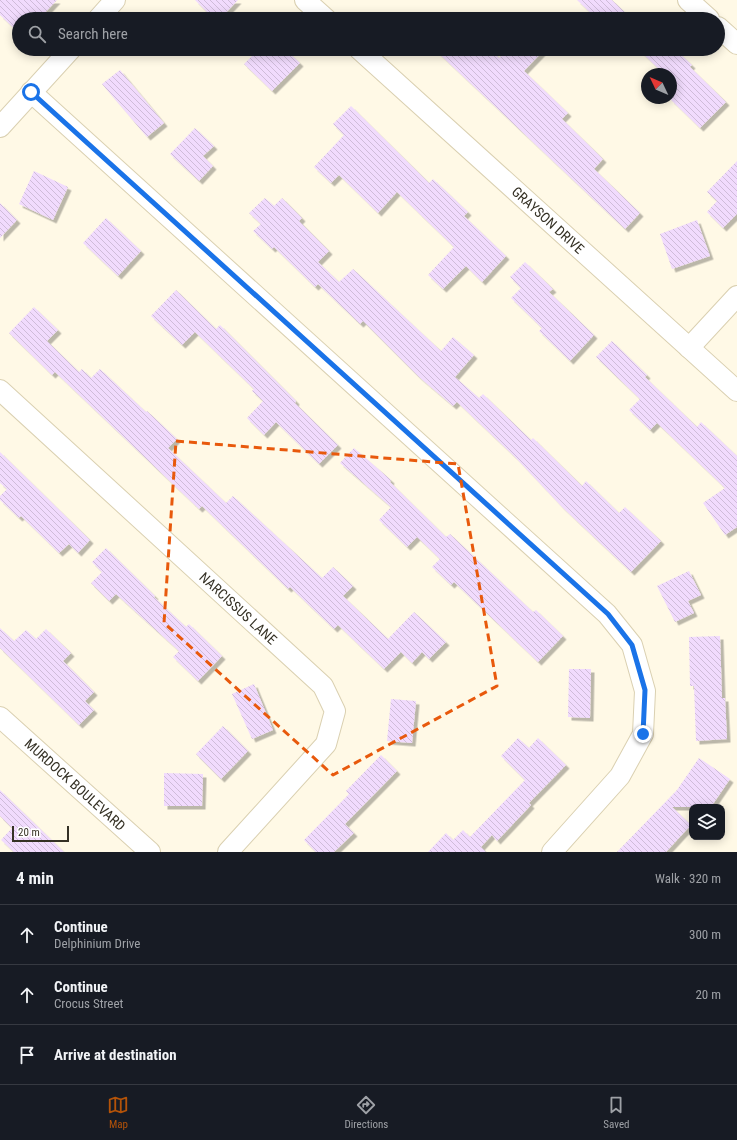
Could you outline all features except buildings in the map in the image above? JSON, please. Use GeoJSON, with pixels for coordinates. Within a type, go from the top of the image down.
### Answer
{"type":"FeatureCollection","features":[{"type":"Feature","properties":{"kind":"street"},"geometry":{"type":"LineString","coordinates":[[104,12],[115,0]]}},
{"type":"Feature","properties":{"kind":"street"},"geometry":{"type":"LineString","coordinates":[[305,0],[318,12]]}},
{"type":"Feature","properties":{"kind":"street"},"geometry":{"type":"LineString","coordinates":[[688,0],[701,12]]}},
{"type":"Feature","properties":{"kind":"street"},"geometry":{"type":"LineString","coordinates":[[725,33],[737,44]]}},
{"type":"Feature","properties":{"kind":"street"},"geometry":{"type":"LineString","coordinates":[[0,127],[64,56]]}},
{"type":"Feature","properties":{"kind":"street","name":"GRAYSON DRIVE"},"geometry":{"type":"LineString","coordinates":[[367,56],[737,391]]}},
{"type":"Feature","properties":{"kind":"street"},"geometry":{"type":"LineString","coordinates":[[31,92],[608,614],[632,645],[645,690],[643,734],[620,776],[552,852]]}},
{"type":"Feature","properties":{"kind":"street"},"geometry":{"type":"LineString","coordinates":[[689,348],[737,296]]}},
{"type":"Feature","properties":{"kind":"street","name":"NARCISSUS LANE"},"geometry":{"type":"LineString","coordinates":[[0,390],[323,686],[335,711],[326,744],[228,852]]}},
{"type":"Feature","properties":{"kind":"street","name":"MURDOCK BOULEVARD"},"geometry":{"type":"LineString","coordinates":[[0,717],[150,852]]}},
{"type":"Feature","properties":{"kind":"highlighted area"},"geometry":{"type":"Polygon","coordinates":[[[176,441],[458,464],[497,686],[333,775],[164,623],[176,441]]]}},
{"type":"Feature","properties":{"kind":"route"},"geometry":{"type":"LineString","coordinates":[[31,92],[608,614],[632,645],[645,690],[643,734]]}}]}
